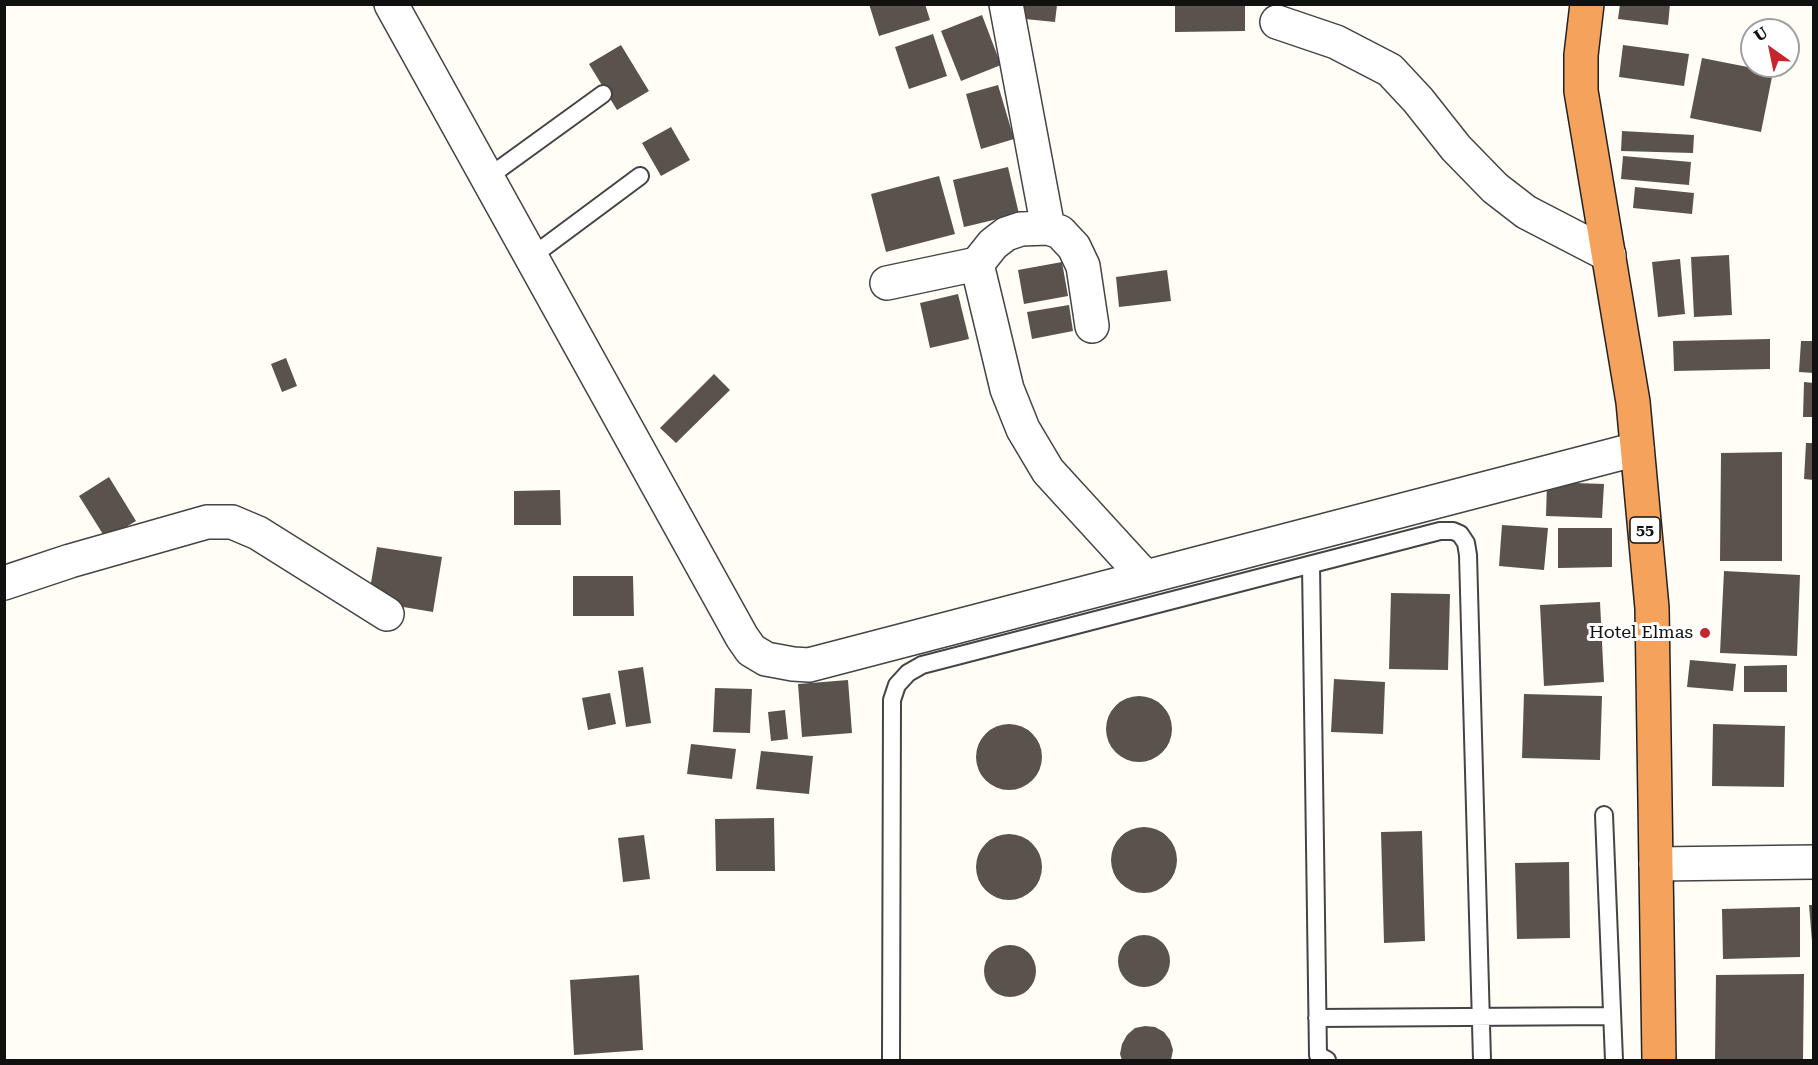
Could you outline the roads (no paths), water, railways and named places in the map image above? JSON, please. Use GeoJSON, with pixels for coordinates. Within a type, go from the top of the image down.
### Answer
{"type":"FeatureCollection","features":[{"type":"Feature","properties":{"kind":"highway","name":"55"},"geometry":{"type":"LineString","coordinates":[[1587,4],[1581,56],[1581,91],[1633,402],[1652,608],[1659,1060]]}},
{"type":"Feature","properties":{"kind":"street"},"geometry":{"type":"LineString","coordinates":[[391,4],[742,637],[751,650],[766,659],[809,665],[1637,449]]}},
{"type":"Feature","properties":{"kind":"street"},"geometry":{"type":"LineString","coordinates":[[1006,4],[1048,228]]}},
{"type":"Feature","properties":{"kind":"street"},"geometry":{"type":"LineString","coordinates":[[1277,22],[1336,42],[1390,70],[1418,100],[1456,148],[1495,188],[1526,213],[1609,255]]}},
{"type":"Feature","properties":{"kind":"street"},"geometry":{"type":"LineString","coordinates":[[887,283],[977,264],[993,244],[1006,234],[1021,229],[1048,228],[1060,232],[1074,247],[1083,266],[1092,326]]}},
{"type":"Feature","properties":{"kind":"street"},"geometry":{"type":"LineString","coordinates":[[977,264],[1006,389],[1023,429],[1048,471],[1144,577]]}},
{"type":"Feature","properties":{"kind":"street"},"geometry":{"type":"LineString","coordinates":[[4,583],[70,561],[207,522],[232,522],[258,533],[387,614]]}},
{"type":"Feature","properties":{"kind":"street"},"geometry":{"type":"LineString","coordinates":[[1656,864],[1814,862]]}},
{"type":"Feature","properties":{"kind":"lane"},"geometry":{"type":"LineString","coordinates":[[487,178],[603,94]]}},
{"type":"Feature","properties":{"kind":"lane"},"geometry":{"type":"LineString","coordinates":[[531,257],[640,176]]}},
{"type":"Feature","properties":{"kind":"lane"},"geometry":{"type":"LineString","coordinates":[[891,1060],[892,700],[897,685],[908,673],[922,665],[1440,531],[1453,531],[1460,534],[1466,543],[1468,555],[1482,1060]]}},
{"type":"Feature","properties":{"kind":"lane"},"geometry":{"type":"LineString","coordinates":[[1311,565],[1317,1018],[1321,1059]]}},
{"type":"Feature","properties":{"kind":"lane"},"geometry":{"type":"LineString","coordinates":[[1604,815],[1614,1060]]}},
{"type":"Feature","properties":{"kind":"lane"},"geometry":{"type":"LineString","coordinates":[[1317,1018],[1612,1016]]}},
{"type":"Feature","properties":{"kind":"place","name":"Hotel Elmas"},"geometry":{"type":"Point","coordinates":[1705,633]}}]}
